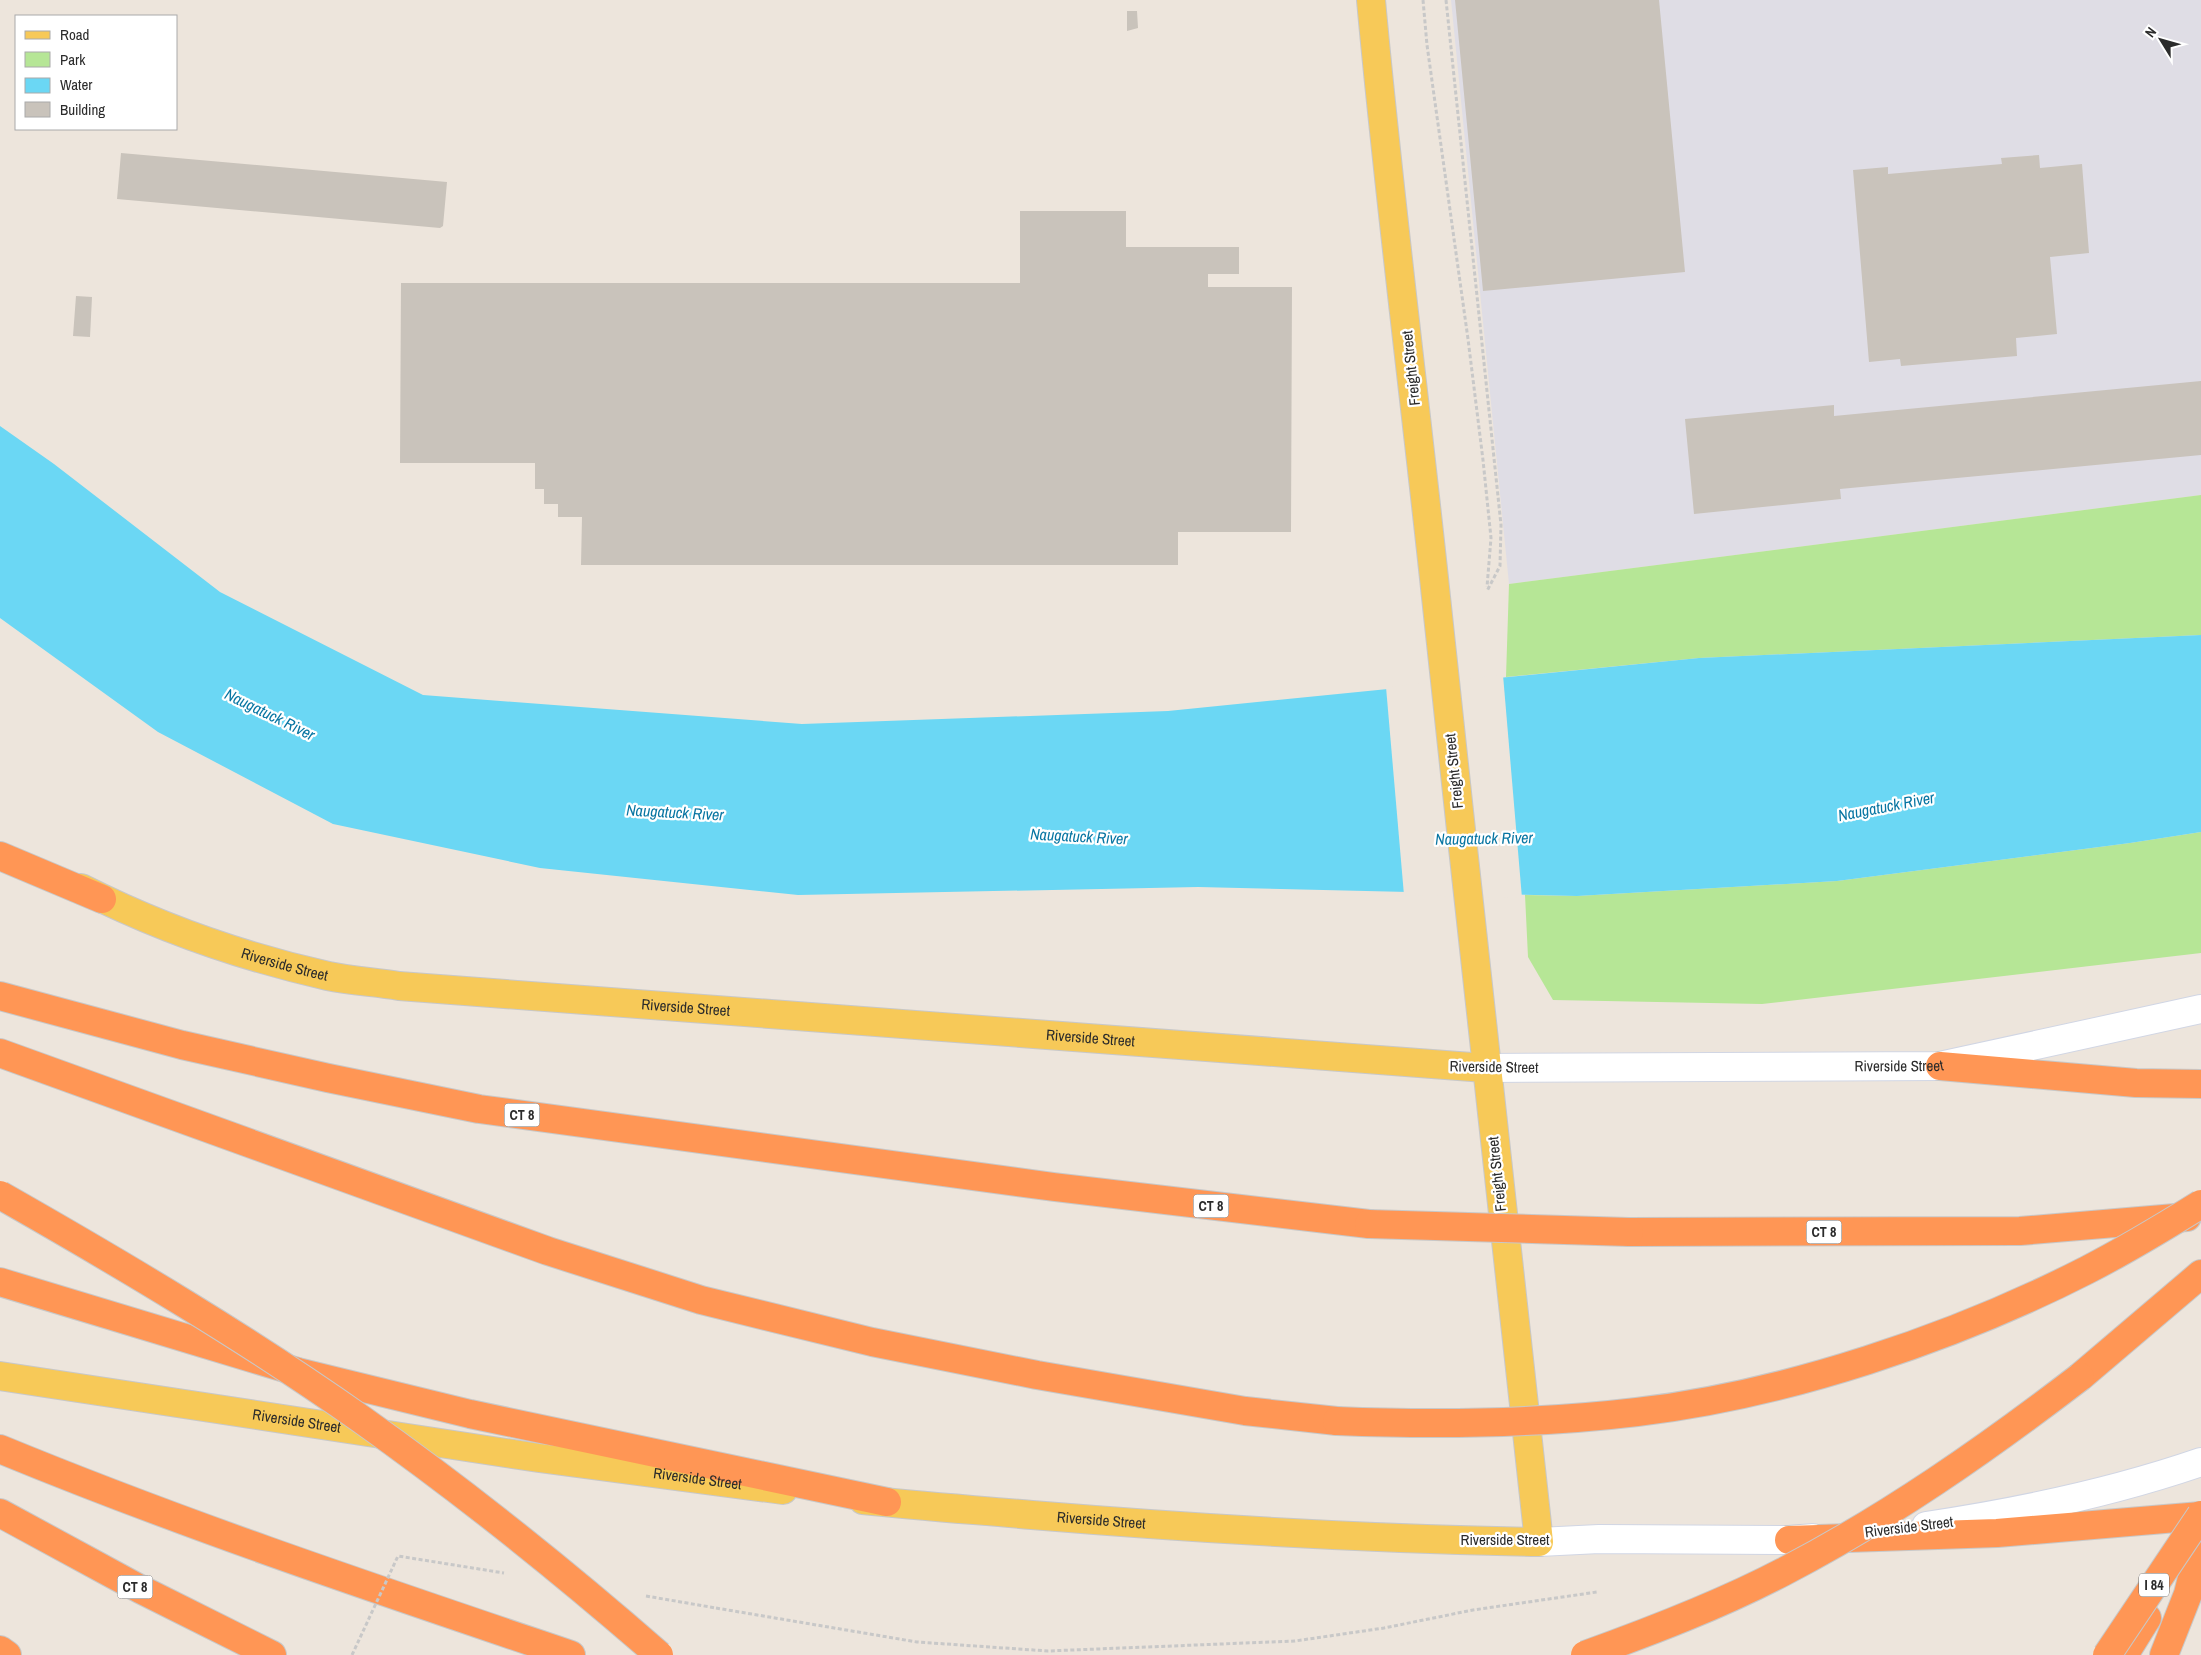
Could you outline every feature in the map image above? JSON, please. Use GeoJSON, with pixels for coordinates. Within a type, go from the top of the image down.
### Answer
{"type":"FeatureCollection","features":[{"type":"Feature","properties":{"kind":"highway"},"geometry":{"type":"LineString","coordinates":[[0,856],[102,898]]}},
{"type":"Feature","properties":{"kind":"highway","name":"CT 8"},"geometry":{"type":"LineString","coordinates":[[0,996],[182,1045],[328,1078],[479,1109],[1054,1187],[1369,1224],[1629,1232],[2020,1231],[2201,1215]]}},
{"type":"Feature","properties":{"kind":"highway"},"geometry":{"type":"LineString","coordinates":[[0,1053],[538,1248],[701,1300],[872,1342],[1037,1375],[1245,1411],[1336,1421],[1461,1424],[1578,1418],[1698,1403],[1776,1386],[1866,1360],[1998,1311],[2087,1270],[2201,1204]]}},
{"type":"Feature","properties":{"kind":"highway"},"geometry":{"type":"LineString","coordinates":[[1940,1066],[2136,1083],[2201,1084]]}},
{"type":"Feature","properties":{"kind":"highway"},"geometry":{"type":"LineString","coordinates":[[0,1195],[228,1332],[360,1418],[454,1486],[659,1655]]}},
{"type":"Feature","properties":{"kind":"highway"},"geometry":{"type":"LineString","coordinates":[[1585,1655],[1653,1630],[1751,1588],[1874,1521],[1948,1474],[2030,1416],[2124,1341],[2201,1274]]}},
{"type":"Feature","properties":{"kind":"highway"},"geometry":{"type":"LineString","coordinates":[[0,1282],[298,1372],[470,1414],[887,1502]]}},
{"type":"Feature","properties":{"kind":"highway"},"geometry":{"type":"LineString","coordinates":[[0,1449],[91,1487],[215,1533],[571,1655]]}},
{"type":"Feature","properties":{"kind":"highway","name":"CT 8"},"geometry":{"type":"LineString","coordinates":[[0,1513],[140,1589],[272,1655]]}},
{"type":"Feature","properties":{"kind":"highway"},"geometry":{"type":"LineString","coordinates":[[1789,1540],[1997,1533],[2201,1516]]}},
{"type":"Feature","properties":{"kind":"highway","name":"I 84"},"geometry":{"type":"LineString","coordinates":[[2107,1655],[2201,1516]]}},
{"type":"Feature","properties":{"kind":"highway","name":"I 84"},"geometry":{"type":"LineString","coordinates":[[2124,1655],[2201,1536]]}},
{"type":"Feature","properties":{"kind":"highway"},"geometry":{"type":"LineString","coordinates":[[2164,1655],[2188,1594],[2201,1542]]}},
{"type":"Feature","properties":{"kind":"highway"},"geometry":{"type":"LineString","coordinates":[[0,1650],[7,1655]]}},
{"type":"Feature","properties":{"kind":"main road","name":"Freight Street"},"geometry":{"type":"LineString","coordinates":[[1372,0],[1382,115],[1436,595],[1474,965],[1539,1542]]}},
{"type":"Feature","properties":{"kind":"main road","name":"Riverside Street"},"geometry":{"type":"LineString","coordinates":[[0,846],[102,898],[177,930],[252,956],[329,976],[399,986],[1486,1068]]}},
{"type":"Feature","properties":{"kind":"main road","name":"Riverside Street"},"geometry":{"type":"LineString","coordinates":[[0,1376],[711,1482],[887,1502],[1157,1526],[1284,1534],[1539,1542]]}},
{"type":"Feature","properties":{"kind":"street","name":"Riverside Street"},"geometry":{"type":"LineString","coordinates":[[1486,1068],[1940,1066],[2201,1009]]}},
{"type":"Feature","properties":{"kind":"street","name":"Riverside Street"},"geometry":{"type":"LineString","coordinates":[[1539,1542],[1599,1539],[1789,1540],[1894,1530],[1988,1517],[2074,1500],[2153,1478],[2201,1462]]}},
{"type":"Feature","properties":{"kind":"path"},"geometry":{"type":"LineString","coordinates":[[1423,0],[1427,45],[1483,460],[1491,538],[1487,590],[1500,566],[1501,525],[1446,0]]}},
{"type":"Feature","properties":{"kind":"path"},"geometry":{"type":"LineString","coordinates":[[352,1655],[398,1556],[514,1575]]}},
{"type":"Feature","properties":{"kind":"path"},"geometry":{"type":"LineString","coordinates":[[639,1595],[917,1642],[1048,1651],[1295,1641],[1384,1628],[1473,1610],[1597,1592]]}},
{"type":"Feature","properties":{"kind":"shaded area"},"geometry":{"type":"Polygon","coordinates":[[[1451,0],[2201,0],[2201,495],[1509,584],[1451,0]]]}},
{"type":"Feature","properties":{"kind":"green space"},"geometry":{"type":"Polygon","coordinates":[[[2201,495],[2201,635],[1699,658],[1506,677],[1509,584],[2201,495]]]}},
{"type":"Feature","properties":{"kind":"green space"},"geometry":{"type":"Polygon","coordinates":[[[2201,832],[2201,953],[1762,1004],[1553,1000],[1528,957],[1525,895],[1577,896],[1837,881],[2201,832]]]}},
{"type":"Feature","properties":{"kind":"water","name":"Naugatuck River"},"geometry":{"type":"Polygon","coordinates":[[[0,426],[54,464],[220,592],[423,695],[802,724],[1168,711],[1699,658],[2201,635],[2201,832],[1837,881],[1577,896],[1198,887],[798,895],[540,868],[333,824],[158,732],[0,618],[0,426]]]}},
{"type":"Feature","properties":{"kind":"pier"},"geometry":{"type":"Polygon","coordinates":[[[1503,675],[1522,898],[1404,895],[1386,687],[1503,675]]]}},
{"type":"Feature","properties":{"kind":"building"},"geometry":{"type":"Polygon","coordinates":[[[1455,0],[1659,0],[1685,272],[1483,291],[1455,0]]]}},
{"type":"Feature","properties":{"kind":"building"},"geometry":{"type":"Polygon","coordinates":[[[1127,11],[1137,11],[1138,28],[1127,31],[1127,11]]]}},
{"type":"Feature","properties":{"kind":"building"},"geometry":{"type":"Polygon","coordinates":[[[121,153],[447,182],[443,226],[440,228],[117,199],[121,153]]]}},
{"type":"Feature","properties":{"kind":"building"},"geometry":{"type":"Polygon","coordinates":[[[2039,155],[2040,168],[2082,164],[2089,253],[2050,257],[2057,334],[2016,338],[2017,356],[1901,366],[1900,359],[1869,362],[1853,170],[1888,167],[1888,174],[2002,164],[2001,158],[2039,155]]]}},
{"type":"Feature","properties":{"kind":"building"},"geometry":{"type":"Polygon","coordinates":[[[1020,211],[1126,211],[1126,247],[1239,247],[1239,274],[1208,274],[1208,287],[1292,287],[1291,532],[1178,532],[1178,565],[581,565],[582,517],[558,517],[558,504],[544,504],[544,489],[535,489],[535,463],[400,463],[401,283],[1020,283],[1020,211]]]}},
{"type":"Feature","properties":{"kind":"building"},"geometry":{"type":"Polygon","coordinates":[[[76,296],[92,297],[90,337],[73,336],[76,296]]]}},
{"type":"Feature","properties":{"kind":"building"},"geometry":{"type":"Polygon","coordinates":[[[2201,381],[2201,455],[1840,489],[1841,499],[1694,514],[1685,419],[1834,405],[1834,416],[2201,381]]]}}]}
